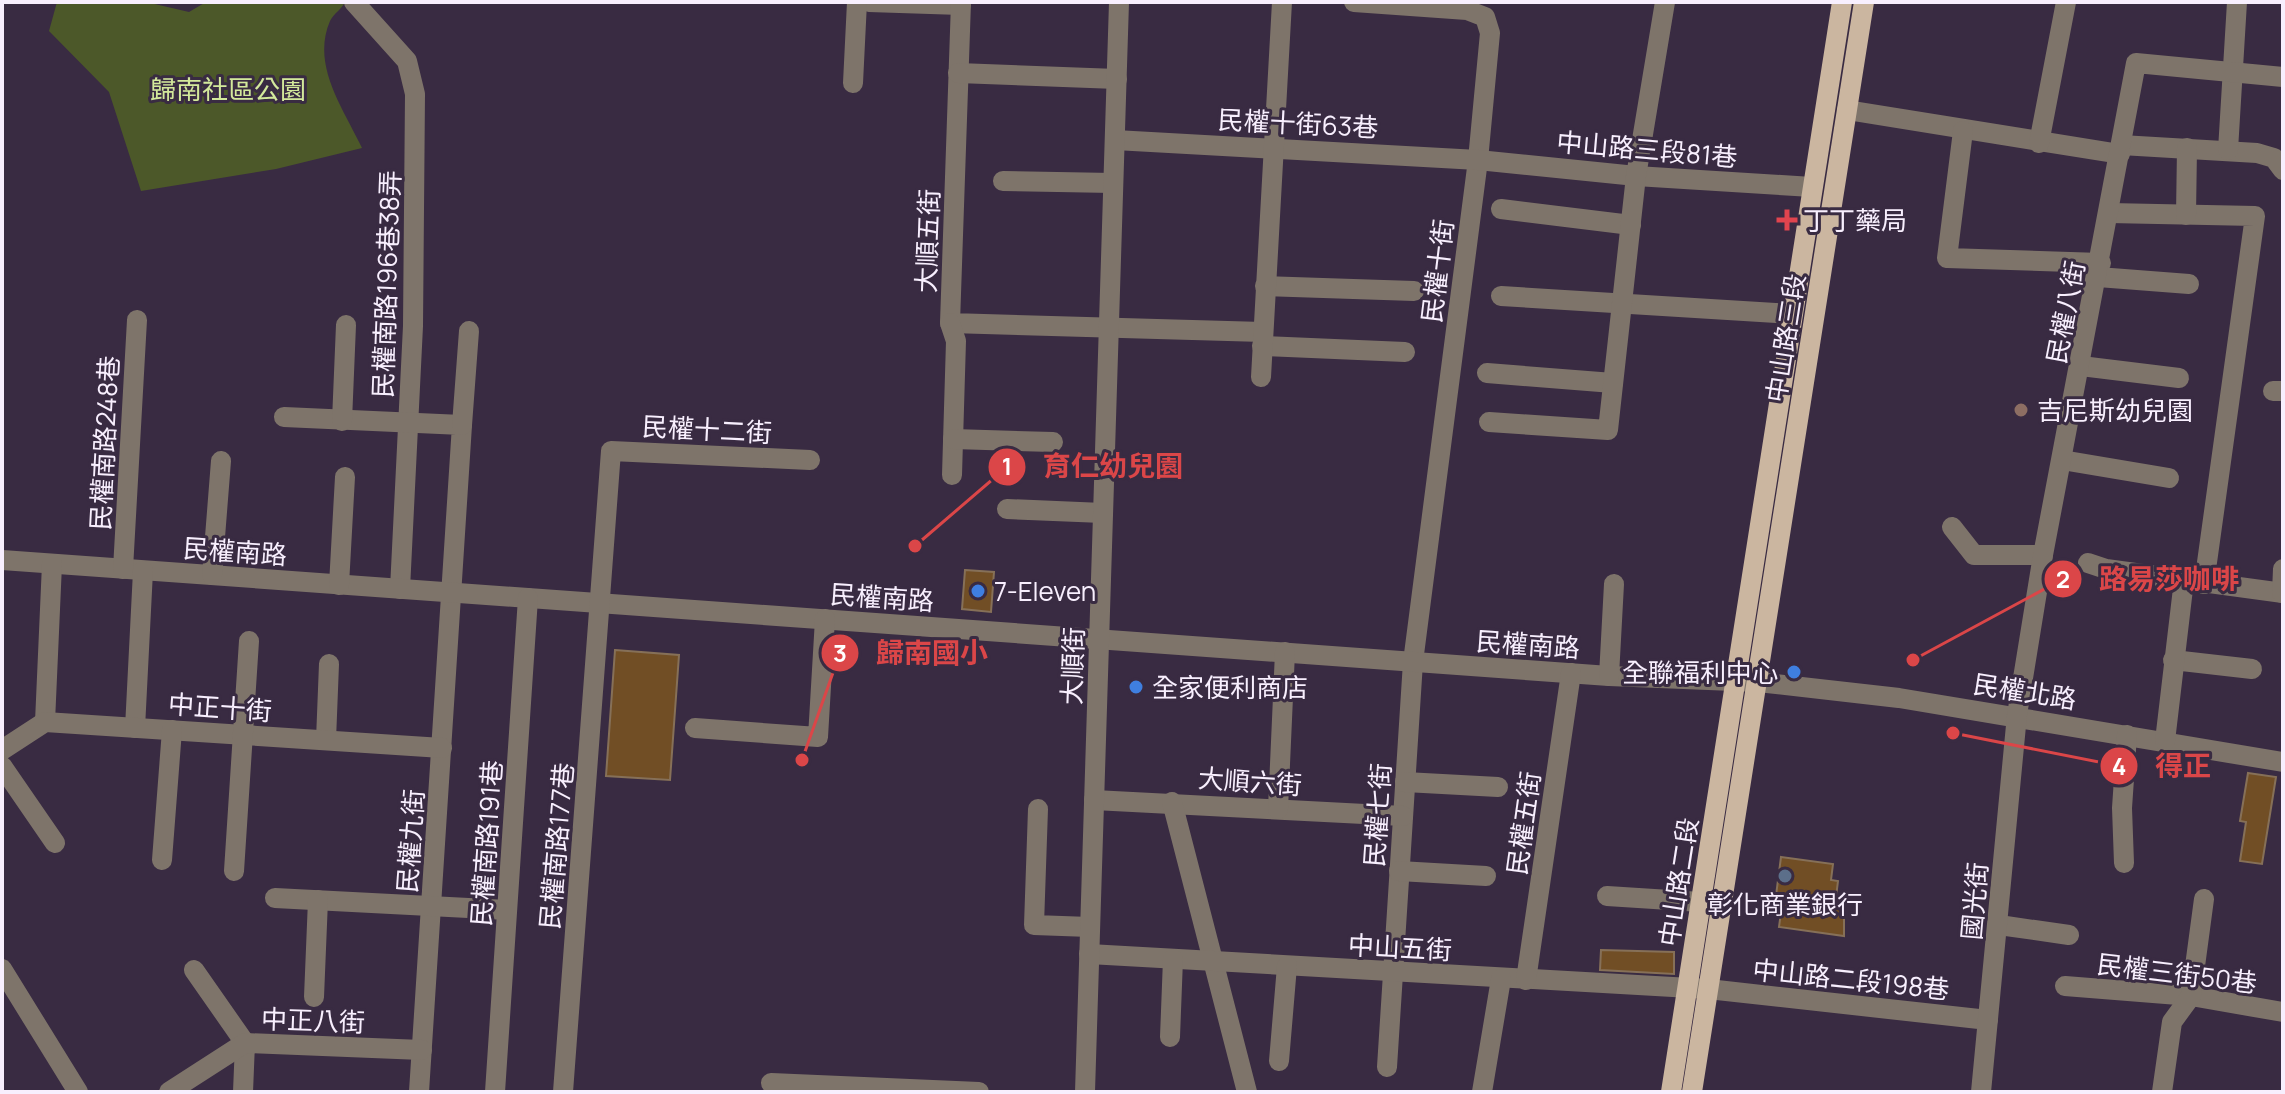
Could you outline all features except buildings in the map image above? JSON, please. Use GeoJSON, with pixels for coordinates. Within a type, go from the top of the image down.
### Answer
{"type":"FeatureCollection","features":[{"type":"Feature","properties":{"kind":"main road","name":"中山路三段"},"geometry":{"type":"LineString","coordinates":[[1736,680],[1842,2]]}},
{"type":"Feature","properties":{"kind":"main road","name":"中山路三段"},"geometry":{"type":"LineString","coordinates":[[1758,682],[1864,2]]}},
{"type":"Feature","properties":{"kind":"main road","name":"中山路二段"},"geometry":{"type":"LineString","coordinates":[[1692,1092],[1701,902],[1736,680]]}},
{"type":"Feature","properties":{"kind":"main road","name":"中山路二段"},"geometry":{"type":"LineString","coordinates":[[1671,1092],[1698,989],[1758,682]]}},
{"type":"Feature","properties":{"kind":"street","name":"民權南路196巷38弄"},"geometry":{"type":"LineString","coordinates":[[354,2],[407,61],[415,94],[413,326],[400,589]]}},
{"type":"Feature","properties":{"kind":"street"},"geometry":{"type":"LineString","coordinates":[[853,83],[857,2]]}},
{"type":"Feature","properties":{"kind":"street"},"geometry":{"type":"LineString","coordinates":[[869,2],[961,4]]}},
{"type":"Feature","properties":{"kind":"street","name":"大順街"},"geometry":{"type":"LineString","coordinates":[[1085,1092],[1119,2]]}},
{"type":"Feature","properties":{"kind":"street"},"geometry":{"type":"LineString","coordinates":[[1261,377],[1282,2]]}},
{"type":"Feature","properties":{"kind":"street","name":"民權十街"},"geometry":{"type":"LineString","coordinates":[[1354,2],[1467,10],[1485,17],[1490,33],[1478,160],[1413,662]]}},
{"type":"Feature","properties":{"kind":"street"},"geometry":{"type":"LineString","coordinates":[[1489,422],[1608,430],[1636,176],[1665,2]]}},
{"type":"Feature","properties":{"kind":"street"},"geometry":{"type":"LineString","coordinates":[[2039,143],[2066,2]]}},
{"type":"Feature","properties":{"kind":"street"},"geometry":{"type":"LineString","coordinates":[[2228,150],[2237,2]]}},
{"type":"Feature","properties":{"kind":"street","name":"大順五街"},"geometry":{"type":"LineString","coordinates":[[961,4],[950,323],[1109,328],[1405,352]]}},
{"type":"Feature","properties":{"kind":"street","name":"民權八街"},"geometry":{"type":"LineString","coordinates":[[2017,715],[2043,555],[2136,63],[2283,77]]}},
{"type":"Feature","properties":{"kind":"street"},"geometry":{"type":"LineString","coordinates":[[958,73],[1117,79]]}},
{"type":"Feature","properties":{"kind":"street"},"geometry":{"type":"LineString","coordinates":[[1847,110],[2039,143],[2120,150],[2228,150],[2274,158],[2283,170],[2283,177]]}},
{"type":"Feature","properties":{"kind":"street"},"geometry":{"type":"LineString","coordinates":[[1963,131],[1947,258],[2099,270],[2189,284]]}},
{"type":"Feature","properties":{"kind":"street","name":"民權十街63巷"},"geometry":{"type":"LineString","coordinates":[[1115,140],[1478,160]]}},
{"type":"Feature","properties":{"kind":"street"},"geometry":{"type":"LineString","coordinates":[[2186,215],[2187,148]]}},
{"type":"Feature","properties":{"kind":"street","name":"中山路三段81巷"},"geometry":{"type":"LineString","coordinates":[[1478,160],[1636,176],[1812,187]]}},
{"type":"Feature","properties":{"kind":"street"},"geometry":{"type":"LineString","coordinates":[[1003,181],[1113,183]]}},
{"type":"Feature","properties":{"kind":"street"},"geometry":{"type":"LineString","coordinates":[[1501,209],[1631,225]]}},
{"type":"Feature","properties":{"kind":"street"},"geometry":{"type":"LineString","coordinates":[[2109,213],[2255,216],[2194,582],[2173,660],[2165,741]]}},
{"type":"Feature","properties":{"kind":"street"},"geometry":{"type":"LineString","coordinates":[[1265,286],[1414,291]]}},
{"type":"Feature","properties":{"kind":"street"},"geometry":{"type":"LineString","coordinates":[[1501,296],[1792,314]]}},
{"type":"Feature","properties":{"kind":"street","name":"民權南路248巷"},"geometry":{"type":"LineString","coordinates":[[135,728],[133,570],[137,320]]}},
{"type":"Feature","properties":{"kind":"street"},"geometry":{"type":"LineString","coordinates":[[950,323],[956,341],[952,475]]}},
{"type":"Feature","properties":{"kind":"street"},"geometry":{"type":"LineString","coordinates":[[342,421],[346,325]]}},
{"type":"Feature","properties":{"kind":"street","name":"民權九街"},"geometry":{"type":"LineString","coordinates":[[419,1092],[469,331]]}},
{"type":"Feature","properties":{"kind":"street"},"geometry":{"type":"LineString","coordinates":[[2081,366],[2179,378]]}},
{"type":"Feature","properties":{"kind":"street"},"geometry":{"type":"LineString","coordinates":[[1487,373],[1613,383]]}},
{"type":"Feature","properties":{"kind":"street"},"geometry":{"type":"LineString","coordinates":[[284,417],[462,425]]}},
{"type":"Feature","properties":{"kind":"street"},"geometry":{"type":"LineString","coordinates":[[953,439],[1053,442]]}},
{"type":"Feature","properties":{"kind":"street","name":"民權十二街"},"geometry":{"type":"LineString","coordinates":[[601,603],[611,451],[810,460]]}},
{"type":"Feature","properties":{"kind":"street"},"geometry":{"type":"LineString","coordinates":[[2062,460],[2169,478]]}},
{"type":"Feature","properties":{"kind":"street"},"geometry":{"type":"LineString","coordinates":[[212,575],[221,461]]}},
{"type":"Feature","properties":{"kind":"street"},"geometry":{"type":"LineString","coordinates":[[339,585],[345,477]]}},
{"type":"Feature","properties":{"kind":"street"},"geometry":{"type":"LineString","coordinates":[[1007,509],[1103,513]]}},
{"type":"Feature","properties":{"kind":"street"},"geometry":{"type":"LineString","coordinates":[[1952,527],[1974,555],[2043,555]]}},
{"type":"Feature","properties":{"kind":"street","name":"民權南路"},"geometry":{"type":"LineString","coordinates":[[2,560],[1609,676],[1758,682]]}},
{"type":"Feature","properties":{"kind":"street"},"geometry":{"type":"LineString","coordinates":[[2088,563],[2194,582],[2282,593],[2283,569]]}},
{"type":"Feature","properties":{"kind":"street"},"geometry":{"type":"LineString","coordinates":[[2,750],[45,722],[52,564]]}},
{"type":"Feature","properties":{"kind":"street"},"geometry":{"type":"LineString","coordinates":[[1609,676],[1614,584]]}},
{"type":"Feature","properties":{"kind":"street","name":"民權南路191巷"},"geometry":{"type":"LineString","coordinates":[[495,1092],[528,598]]}},
{"type":"Feature","properties":{"kind":"street","name":"民權南路177巷"},"geometry":{"type":"LineString","coordinates":[[563,1092],[601,603]]}},
{"type":"Feature","properties":{"kind":"street"},"geometry":{"type":"LineString","coordinates":[[695,728],[818,737],[825,619]]}},
{"type":"Feature","properties":{"kind":"street"},"geometry":{"type":"LineString","coordinates":[[234,871],[249,641]]}},
{"type":"Feature","properties":{"kind":"street"},"geometry":{"type":"LineString","coordinates":[[1278,809],[1285,652]]}},
{"type":"Feature","properties":{"kind":"street"},"geometry":{"type":"LineString","coordinates":[[2173,660],[2252,669]]}},
{"type":"Feature","properties":{"kind":"street","name":"民權七街"},"geometry":{"type":"LineString","coordinates":[[1387,1067],[1413,662]]}},
{"type":"Feature","properties":{"kind":"street"},"geometry":{"type":"LineString","coordinates":[[326,740],[329,664]]}},
{"type":"Feature","properties":{"kind":"street","name":"民權五街"},"geometry":{"type":"LineString","coordinates":[[1526,980],[1571,673]]}},
{"type":"Feature","properties":{"kind":"street","name":"民權北路"},"geometry":{"type":"LineString","coordinates":[[1758,682],[2017,715],[2283,762]]}},
{"type":"Feature","properties":{"kind":"street","name":"國光街"},"geometry":{"type":"LineString","coordinates":[[1981,1092],[2017,715]]}},
{"type":"Feature","properties":{"kind":"street","name":"中正十街"},"geometry":{"type":"LineString","coordinates":[[45,722],[442,748]]}},
{"type":"Feature","properties":{"kind":"street"},"geometry":{"type":"LineString","coordinates":[[162,860],[172,730]]}},
{"type":"Feature","properties":{"kind":"street"},"geometry":{"type":"LineString","coordinates":[[2124,863],[2122,808],[2127,735]]}},
{"type":"Feature","properties":{"kind":"street"},"geometry":{"type":"LineString","coordinates":[[2,766],[55,843]]}},
{"type":"Feature","properties":{"kind":"street"},"geometry":{"type":"LineString","coordinates":[[1405,782],[1498,787]]}},
{"type":"Feature","properties":{"kind":"street","name":"大順六街"},"geometry":{"type":"LineString","coordinates":[[1094,800],[1403,816]]}},
{"type":"Feature","properties":{"kind":"street"},"geometry":{"type":"LineString","coordinates":[[1172,802],[1247,1092]]}},
{"type":"Feature","properties":{"kind":"street"},"geometry":{"type":"LineString","coordinates":[[1038,809],[1034,925],[1090,927]]}},
{"type":"Feature","properties":{"kind":"street"},"geometry":{"type":"LineString","coordinates":[[1399,871],[1486,876]]}},
{"type":"Feature","properties":{"kind":"street"},"geometry":{"type":"LineString","coordinates":[[1607,896],[1701,902]]}},
{"type":"Feature","properties":{"kind":"street"},"geometry":{"type":"LineString","coordinates":[[275,898],[507,910]]}},
{"type":"Feature","properties":{"kind":"street"},"geometry":{"type":"LineString","coordinates":[[2162,1092],[2172,1022],[2191,996],[2204,899]]}},
{"type":"Feature","properties":{"kind":"street"},"geometry":{"type":"LineString","coordinates":[[314,997],[318,900]]}},
{"type":"Feature","properties":{"kind":"street"},"geometry":{"type":"LineString","coordinates":[[1999,925],[2069,935]]}},
{"type":"Feature","properties":{"kind":"street","name":"中山五街"},"geometry":{"type":"LineString","coordinates":[[1089,954],[1216,964],[1698,989]]}},
{"type":"Feature","properties":{"kind":"street"},"geometry":{"type":"LineString","coordinates":[[1170,1037],[1173,959]]}},
{"type":"Feature","properties":{"kind":"street"},"geometry":{"type":"LineString","coordinates":[[1279,1061],[1287,966]]}},
{"type":"Feature","properties":{"kind":"street"},"geometry":{"type":"LineString","coordinates":[[2,969],[78,1092]]}},
{"type":"Feature","properties":{"kind":"street"},"geometry":{"type":"LineString","coordinates":[[194,970],[245,1043],[243,1092]]}},
{"type":"Feature","properties":{"kind":"street"},"geometry":{"type":"LineString","coordinates":[[1482,1092],[1501,979]]}},
{"type":"Feature","properties":{"kind":"street","name":"民權三街50巷"},"geometry":{"type":"LineString","coordinates":[[2065,986],[2191,996],[2283,1012]]}},
{"type":"Feature","properties":{"kind":"street","name":"中山路二段198巷"},"geometry":{"type":"LineString","coordinates":[[1698,989],[1988,1020]]}},
{"type":"Feature","properties":{"kind":"street","name":"中正八街"},"geometry":{"type":"LineString","coordinates":[[169,1092],[245,1043],[422,1050]]}},
{"type":"Feature","properties":{"kind":"street"},"geometry":{"type":"LineString","coordinates":[[771,1083],[979,1092]]}},
{"type":"Feature","properties":{"kind":"green space","name":"歸南社區公園"},"geometry":{"type":"Polygon","coordinates":[[[57,2],[146,2],[189,12],[206,2],[345,2],[330,21],[324,54],[332,86],[362,148],[276,169],[141,191],[109,92],[49,31],[57,2]]]}},
{"type":"Feature","properties":{"kind":"place","name":"丁丁藥局"},"geometry":{"type":"Point","coordinates":[1787,220]}},
{"type":"Feature","properties":{"kind":"place","name":"吉尼斯幼兒園"},"geometry":{"type":"Point","coordinates":[2021,410]}},
{"type":"Feature","properties":{"kind":"place","name":"育仁幼兒園"},"geometry":{"type":"Point","coordinates":[915,546]}},
{"type":"Feature","properties":{"kind":"place","name":"7-Eleven"},"geometry":{"type":"Point","coordinates":[978,591]}},
{"type":"Feature","properties":{"kind":"place","name":"路易莎咖啡"},"geometry":{"type":"Point","coordinates":[1913,660]}},
{"type":"Feature","properties":{"kind":"place","name":"全聯福利中心"},"geometry":{"type":"Point","coordinates":[1794,672]}},
{"type":"Feature","properties":{"kind":"place","name":"全家便利商店"},"geometry":{"type":"Point","coordinates":[1136,687]}},
{"type":"Feature","properties":{"kind":"place","name":"得正"},"geometry":{"type":"Point","coordinates":[1953,733]}},
{"type":"Feature","properties":{"kind":"place","name":"歸南國小"},"geometry":{"type":"Point","coordinates":[802,760]}},
{"type":"Feature","properties":{"kind":"place","name":"彰化商業銀行"},"geometry":{"type":"Point","coordinates":[1785,876]}}]}
